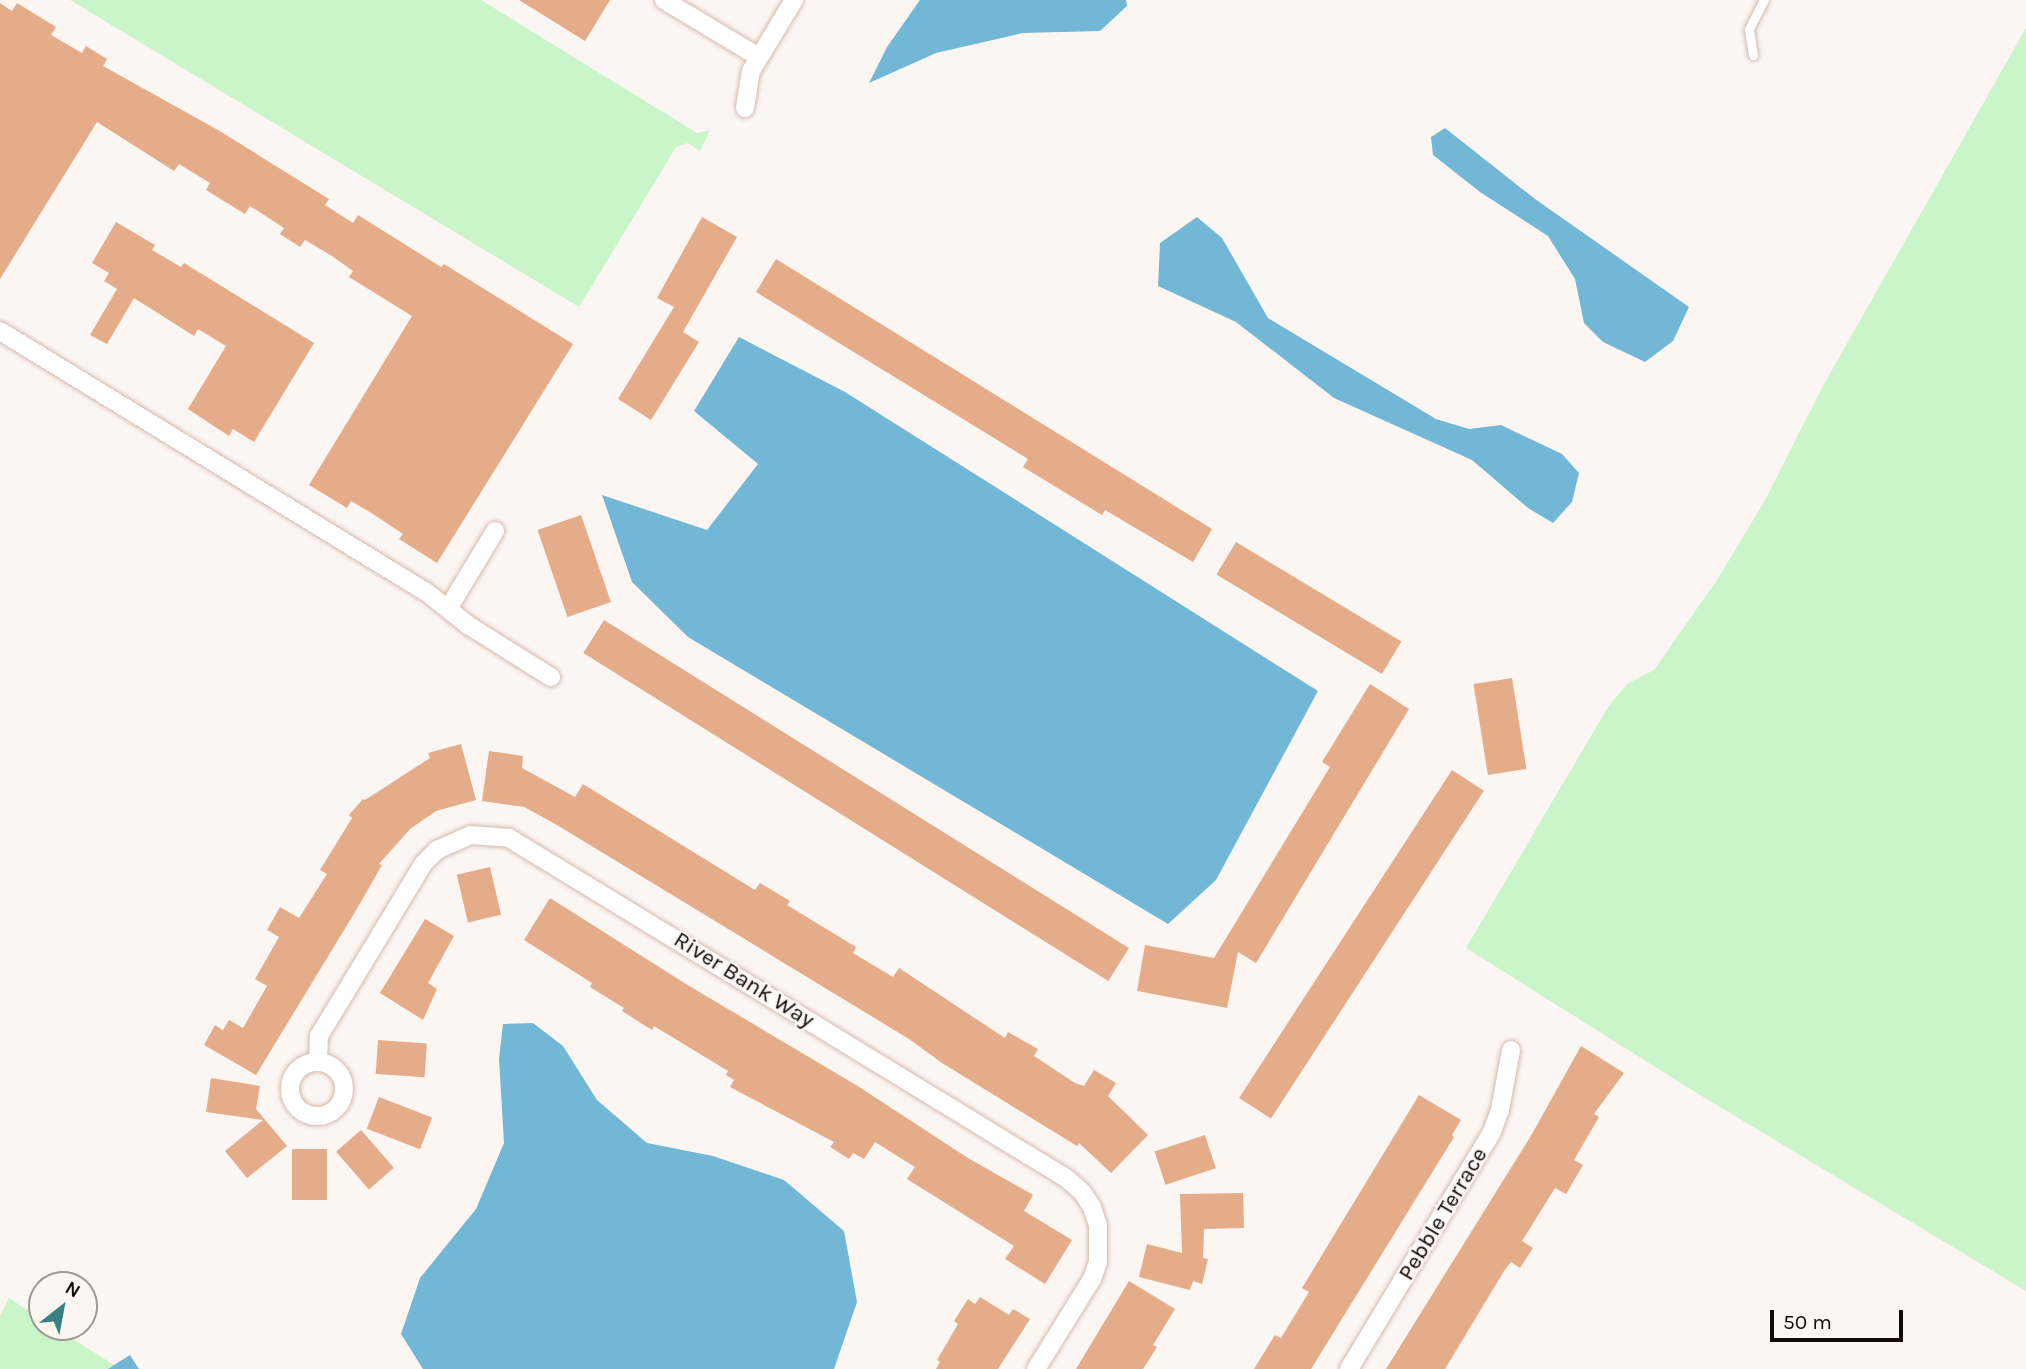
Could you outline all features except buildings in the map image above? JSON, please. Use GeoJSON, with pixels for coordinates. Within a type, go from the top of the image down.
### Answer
{"type":"FeatureCollection","features":[{"type":"Feature","properties":{"kind":"street"},"geometry":{"type":"LineString","coordinates":[[664,0],[759,57]]}},
{"type":"Feature","properties":{"kind":"street"},"geometry":{"type":"LineString","coordinates":[[744,108],[751,72],[794,0]]}},
{"type":"Feature","properties":{"kind":"street"},"geometry":{"type":"LineString","coordinates":[[0,331],[425,591],[551,677]]}},
{"type":"Feature","properties":{"kind":"street"},"geometry":{"type":"LineString","coordinates":[[447,608],[495,531]]}},
{"type":"Feature","properties":{"kind":"street","name":"River Bank Way"},"geometry":{"type":"LineString","coordinates":[[318,1062],[319,1036],[423,864],[445,845],[470,835],[509,838],[1043,1164],[1082,1192],[1092,1207],[1098,1225],[1098,1262],[1091,1279],[1036,1369]]}},
{"type":"Feature","properties":{"kind":"street","name":"Pebble Terrace"},"geometry":{"type":"LineString","coordinates":[[1349,1369],[1492,1132],[1500,1110],[1511,1049]]}},
{"type":"Feature","properties":{"kind":"lane"},"geometry":{"type":"LineString","coordinates":[[1753,55],[1749,29],[1764,0]]}},
{"type":"Feature","properties":{"kind":"green space"},"geometry":{"type":"Polygon","coordinates":[[[70,0],[481,0],[697,133],[710,130],[700,151],[688,143],[676,147],[579,307],[70,0]]]}},
{"type":"Feature","properties":{"kind":"green space"},"geometry":{"type":"Polygon","coordinates":[[[2026,28],[2026,1291],[1695,1092],[1466,948],[1608,707],[1627,684],[1654,670],[1719,577],[1764,502],[1824,384],[2026,28]]]}},
{"type":"Feature","properties":{"kind":"green space"},"geometry":{"type":"Polygon","coordinates":[[[9,1298],[28,1311],[28,1341],[76,1341],[114,1365],[108,1369],[0,1369],[0,1316],[9,1298]]]}},
{"type":"Feature","properties":{"kind":"water"},"geometry":{"type":"Polygon","coordinates":[[[920,0],[1126,0],[1127,6],[1100,31],[1023,33],[936,53],[869,83],[887,47],[920,0]]]}},
{"type":"Feature","properties":{"kind":"water"},"geometry":{"type":"Polygon","coordinates":[[[1445,128],[1535,199],[1689,307],[1673,341],[1645,362],[1603,342],[1584,323],[1575,279],[1548,236],[1480,192],[1433,155],[1431,137],[1445,128]]]}},
{"type":"Feature","properties":{"kind":"water"},"geometry":{"type":"Polygon","coordinates":[[[1197,217],[1222,238],[1268,318],[1436,419],[1469,429],[1501,425],[1562,454],[1579,473],[1572,502],[1553,523],[1528,508],[1472,460],[1334,398],[1236,322],[1158,286],[1160,243],[1197,217]]]}},
{"type":"Feature","properties":{"kind":"water"},"geometry":{"type":"Polygon","coordinates":[[[739,337],[845,392],[1318,691],[1216,880],[1168,924],[688,637],[632,582],[602,495],[707,530],[758,464],[694,411],[739,337]]]}},
{"type":"Feature","properties":{"kind":"water"},"geometry":{"type":"Polygon","coordinates":[[[533,1023],[563,1046],[597,1100],[647,1143],[713,1156],[784,1180],[844,1231],[857,1302],[834,1369],[423,1369],[401,1334],[420,1278],[476,1209],[504,1143],[499,1059],[503,1024],[533,1023]]]}},
{"type":"Feature","properties":{"kind":"water"},"geometry":{"type":"Polygon","coordinates":[[[130,1355],[139,1369],[108,1369],[114,1365],[130,1355]]]}}]}
